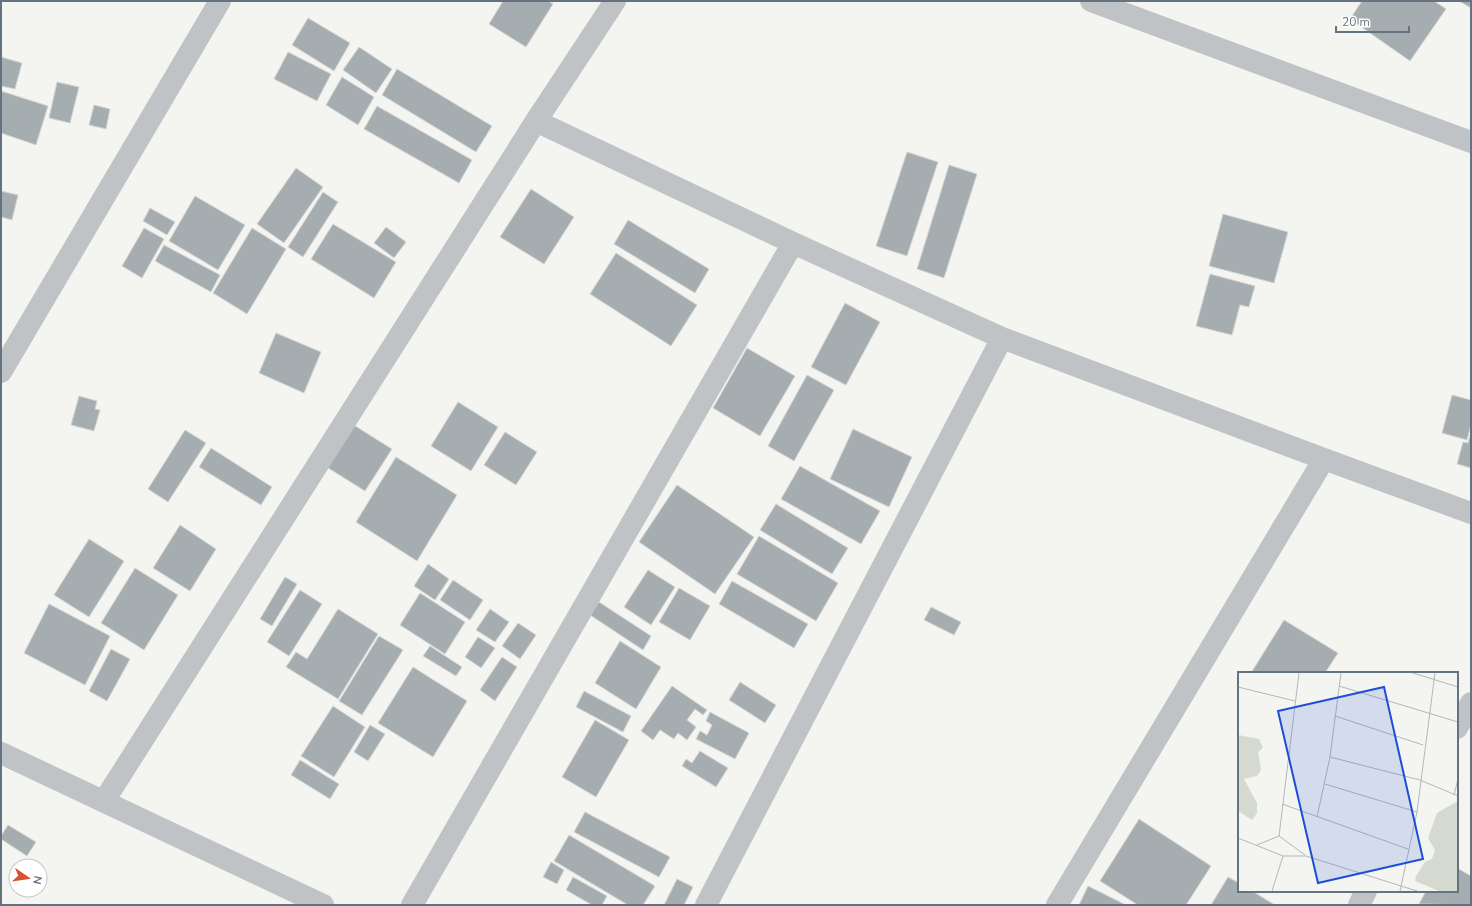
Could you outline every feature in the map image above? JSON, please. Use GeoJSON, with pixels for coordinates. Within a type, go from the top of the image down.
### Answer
{"type":"FeatureCollection","features":[{"type":"Feature","properties":{"kind":"street"},"geometry":{"type":"LineString","coordinates":[[1,372],[220,1]]}},
{"type":"Feature","properties":{"kind":"street"},"geometry":{"type":"LineString","coordinates":[[104,801],[536,121],[615,1]]}},
{"type":"Feature","properties":{"kind":"street"},"geometry":{"type":"LineString","coordinates":[[1091,1],[1471,142]]}},
{"type":"Feature","properties":{"kind":"street"},"geometry":{"type":"LineString","coordinates":[[536,121],[793,243],[1002,338],[1471,513]]}},
{"type":"Feature","properties":{"kind":"street"},"geometry":{"type":"LineString","coordinates":[[412,905],[793,243]]}},
{"type":"Feature","properties":{"kind":"street"},"geometry":{"type":"LineString","coordinates":[[706,905],[1002,338]]}},
{"type":"Feature","properties":{"kind":"street"},"geometry":{"type":"LineString","coordinates":[[1057,905],[1324,459]]}},
{"type":"Feature","properties":{"kind":"street"},"geometry":{"type":"LineString","coordinates":[[1458,726],[1471,703]]}},
{"type":"Feature","properties":{"kind":"street"},"geometry":{"type":"LineString","coordinates":[[1,753],[323,905]]}},
{"type":"Feature","properties":{"kind":"street"},"geometry":{"type":"LineString","coordinates":[[1359,905],[1366,892]]}},
{"type":"Feature","properties":{"kind":"building"},"geometry":{"type":"Polygon","coordinates":[[[503,1],[548,1],[553,4],[526,47],[489,24],[503,1]]]}},
{"type":"Feature","properties":{"kind":"building"},"geometry":{"type":"Polygon","coordinates":[[[1362,1],[1434,1],[1446,9],[1410,61],[1350,19],[1362,1]]]}},
{"type":"Feature","properties":{"kind":"building"},"geometry":{"type":"Polygon","coordinates":[[[1459,1],[1471,1],[1471,8],[1459,1]]]}},
{"type":"Feature","properties":{"kind":"building"},"geometry":{"type":"Polygon","coordinates":[[[308,18],[350,43],[334,71],[292,45],[308,18]]]}},
{"type":"Feature","properties":{"kind":"building"},"geometry":{"type":"Polygon","coordinates":[[[359,47],[392,69],[376,93],[343,70],[359,47]]]}},
{"type":"Feature","properties":{"kind":"building"},"geometry":{"type":"Polygon","coordinates":[[[288,52],[331,74],[317,101],[274,79],[288,52]]]}},
{"type":"Feature","properties":{"kind":"building"},"geometry":{"type":"Polygon","coordinates":[[[1,57],[22,63],[15,89],[1,86],[1,57]]]}},
{"type":"Feature","properties":{"kind":"building"},"geometry":{"type":"Polygon","coordinates":[[[397,69],[492,126],[476,152],[382,95],[397,69]]]}},
{"type":"Feature","properties":{"kind":"building"},"geometry":{"type":"Polygon","coordinates":[[[342,77],[374,97],[358,125],[326,105],[342,77]]]}},
{"type":"Feature","properties":{"kind":"building"},"geometry":{"type":"Polygon","coordinates":[[[57,82],[79,87],[70,123],[49,118],[57,82]]]}},
{"type":"Feature","properties":{"kind":"building"},"geometry":{"type":"Polygon","coordinates":[[[1,91],[48,106],[36,145],[1,133],[1,91]]]}},
{"type":"Feature","properties":{"kind":"building"},"geometry":{"type":"Polygon","coordinates":[[[94,105],[110,109],[106,129],[89,125],[94,105]]]}},
{"type":"Feature","properties":{"kind":"building"},"geometry":{"type":"Polygon","coordinates":[[[377,106],[472,160],[459,183],[364,129],[377,106]]]}},
{"type":"Feature","properties":{"kind":"building"},"geometry":{"type":"Polygon","coordinates":[[[907,152],[938,162],[907,256],[876,246],[907,152]]]}},
{"type":"Feature","properties":{"kind":"building"},"geometry":{"type":"Polygon","coordinates":[[[949,165],[977,174],[944,278],[917,269],[949,165]]]}},
{"type":"Feature","properties":{"kind":"building"},"geometry":{"type":"Polygon","coordinates":[[[296,168],[323,187],[284,243],[257,224],[296,168]]]}},
{"type":"Feature","properties":{"kind":"building"},"geometry":{"type":"Polygon","coordinates":[[[531,189],[574,217],[544,264],[500,237],[531,189]]]}},
{"type":"Feature","properties":{"kind":"building"},"geometry":{"type":"Polygon","coordinates":[[[1,191],[18,195],[12,220],[1,217],[1,191]]]}},
{"type":"Feature","properties":{"kind":"building"},"geometry":{"type":"Polygon","coordinates":[[[323,192],[338,202],[303,257],[288,247],[323,192]]]}},
{"type":"Feature","properties":{"kind":"building"},"geometry":{"type":"Polygon","coordinates":[[[195,196],[245,225],[218,270],[169,241],[195,196]]]}},
{"type":"Feature","properties":{"kind":"building"},"geometry":{"type":"Polygon","coordinates":[[[150,208],[175,222],[167,235],[143,221],[150,208]]]}},
{"type":"Feature","properties":{"kind":"building"},"geometry":{"type":"Polygon","coordinates":[[[1223,214],[1288,232],[1274,283],[1209,266],[1223,214]]]}},
{"type":"Feature","properties":{"kind":"building"},"geometry":{"type":"Polygon","coordinates":[[[628,220],[709,269],[695,293],[614,244],[628,220]]]}},
{"type":"Feature","properties":{"kind":"building"},"geometry":{"type":"Polygon","coordinates":[[[333,224],[396,262],[374,298],[311,259],[333,224]]]}},
{"type":"Feature","properties":{"kind":"building"},"geometry":{"type":"Polygon","coordinates":[[[386,227],[406,242],[394,258],[374,243],[386,227]]]}},
{"type":"Feature","properties":{"kind":"building"},"geometry":{"type":"Polygon","coordinates":[[[144,228],[164,239],[142,278],[122,266],[144,228]]]}},
{"type":"Feature","properties":{"kind":"building"},"geometry":{"type":"Polygon","coordinates":[[[252,228],[286,249],[247,314],[213,293],[252,228]]]}},
{"type":"Feature","properties":{"kind":"building"},"geometry":{"type":"Polygon","coordinates":[[[164,245],[220,275],[211,292],[155,261],[164,245]]]}},
{"type":"Feature","properties":{"kind":"building"},"geometry":{"type":"Polygon","coordinates":[[[616,253],[697,305],[671,346],[590,294],[616,253]]]}},
{"type":"Feature","properties":{"kind":"building"},"geometry":{"type":"Polygon","coordinates":[[[1210,274],[1255,286],[1249,307],[1240,305],[1232,335],[1196,326],[1210,274]]]}},
{"type":"Feature","properties":{"kind":"building"},"geometry":{"type":"Polygon","coordinates":[[[845,303],[880,322],[846,385],[811,367],[845,303]]]}},
{"type":"Feature","properties":{"kind":"building"},"geometry":{"type":"Polygon","coordinates":[[[276,333],[321,352],[304,393],[259,373],[276,333]]]}},
{"type":"Feature","properties":{"kind":"building"},"geometry":{"type":"Polygon","coordinates":[[[747,348],[795,376],[760,436],[713,408],[747,348]]]}},
{"type":"Feature","properties":{"kind":"building"},"geometry":{"type":"Polygon","coordinates":[[[807,375],[834,390],[794,461],[768,446],[807,375]]]}},
{"type":"Feature","properties":{"kind":"building"},"geometry":{"type":"Polygon","coordinates":[[[1452,395],[1471,400],[1471,425],[1467,440],[1442,433],[1452,395]]]}},
{"type":"Feature","properties":{"kind":"building"},"geometry":{"type":"Polygon","coordinates":[[[79,396],[97,401],[95,409],[100,410],[94,431],[71,425],[79,396]]]}},
{"type":"Feature","properties":{"kind":"building"},"geometry":{"type":"Polygon","coordinates":[[[458,402],[498,427],[471,471],[431,446],[458,402]]]}},
{"type":"Feature","properties":{"kind":"building"},"geometry":{"type":"Polygon","coordinates":[[[352,424],[392,449],[365,491],[325,466],[352,424]]]}},
{"type":"Feature","properties":{"kind":"building"},"geometry":{"type":"Polygon","coordinates":[[[853,429],[912,457],[889,507],[830,479],[853,429]]]}},
{"type":"Feature","properties":{"kind":"building"},"geometry":{"type":"Polygon","coordinates":[[[185,430],[206,443],[168,502],[148,489],[185,430]]]}},
{"type":"Feature","properties":{"kind":"building"},"geometry":{"type":"Polygon","coordinates":[[[505,432],[537,452],[516,485],[484,465],[505,432]]]}},
{"type":"Feature","properties":{"kind":"building"},"geometry":{"type":"Polygon","coordinates":[[[1471,432],[1471,468],[1457,464],[1463,442],[1468,443],[1471,432]]]}},
{"type":"Feature","properties":{"kind":"building"},"geometry":{"type":"Polygon","coordinates":[[[211,448],[272,487],[261,505],[199,467],[211,448]]]}},
{"type":"Feature","properties":{"kind":"building"},"geometry":{"type":"Polygon","coordinates":[[[396,457],[457,495],[417,561],[356,522],[396,457]]]}},
{"type":"Feature","properties":{"kind":"building"},"geometry":{"type":"Polygon","coordinates":[[[800,466],[880,511],[861,544],[781,499],[800,466]]]}},
{"type":"Feature","properties":{"kind":"building"},"geometry":{"type":"Polygon","coordinates":[[[677,485],[754,537],[715,594],[639,542],[677,485]]]}},
{"type":"Feature","properties":{"kind":"building"},"geometry":{"type":"Polygon","coordinates":[[[776,504],[848,548],[832,574],[760,530],[776,504]]]}},
{"type":"Feature","properties":{"kind":"building"},"geometry":{"type":"Polygon","coordinates":[[[180,525],[216,549],[190,591],[153,568],[180,525]]]}},
{"type":"Feature","properties":{"kind":"building"},"geometry":{"type":"Polygon","coordinates":[[[759,536],[838,583],[816,621],[737,574],[759,536]]]}},
{"type":"Feature","properties":{"kind":"building"},"geometry":{"type":"Polygon","coordinates":[[[89,539],[124,561],[89,617],[54,595],[89,539]]]}},
{"type":"Feature","properties":{"kind":"building"},"geometry":{"type":"Polygon","coordinates":[[[428,564],[449,579],[435,600],[414,586],[428,564]]]}},
{"type":"Feature","properties":{"kind":"building"},"geometry":{"type":"Polygon","coordinates":[[[135,568],[178,595],[144,650],[101,623],[135,568]]]}},
{"type":"Feature","properties":{"kind":"building"},"geometry":{"type":"Polygon","coordinates":[[[648,570],[675,587],[651,625],[624,607],[648,570]]]}},
{"type":"Feature","properties":{"kind":"building"},"geometry":{"type":"Polygon","coordinates":[[[285,577],[297,584],[272,626],[260,619],[285,577]]]}},
{"type":"Feature","properties":{"kind":"building"},"geometry":{"type":"Polygon","coordinates":[[[453,580],[483,600],[470,620],[440,600],[453,580]]]}},
{"type":"Feature","properties":{"kind":"building"},"geometry":{"type":"Polygon","coordinates":[[[732,581],[808,624],[794,648],[719,604],[732,581]]]}},
{"type":"Feature","properties":{"kind":"building"},"geometry":{"type":"Polygon","coordinates":[[[679,588],[710,606],[690,640],[659,622],[679,588]]]}},
{"type":"Feature","properties":{"kind":"building"},"geometry":{"type":"Polygon","coordinates":[[[300,590],[322,604],[289,656],[267,642],[300,590]]]}},
{"type":"Feature","properties":{"kind":"building"},"geometry":{"type":"Polygon","coordinates":[[[420,593],[465,622],[445,654],[400,625],[420,593]]]}},
{"type":"Feature","properties":{"kind":"building"},"geometry":{"type":"Polygon","coordinates":[[[599,602],[651,636],[643,650],[590,615],[599,602]]]}},
{"type":"Feature","properties":{"kind":"building"},"geometry":{"type":"Polygon","coordinates":[[[49,604],[110,636],[85,685],[24,653],[49,604]]]}},
{"type":"Feature","properties":{"kind":"building"},"geometry":{"type":"Polygon","coordinates":[[[931,607],[961,622],[954,635],[924,620],[931,607]]]}},
{"type":"Feature","properties":{"kind":"building"},"geometry":{"type":"Polygon","coordinates":[[[338,609],[378,634],[338,699],[286,667],[296,652],[307,659],[338,609]]]}},
{"type":"Feature","properties":{"kind":"building"},"geometry":{"type":"Polygon","coordinates":[[[490,609],[509,622],[495,642],[476,630],[490,609]]]}},
{"type":"Feature","properties":{"kind":"building"},"geometry":{"type":"Polygon","coordinates":[[[1284,620],[1338,653],[1326,672],[1252,672],[1284,620]]]}},
{"type":"Feature","properties":{"kind":"building"},"geometry":{"type":"Polygon","coordinates":[[[518,623],[536,635],[520,659],[502,646],[518,623]]]}},
{"type":"Feature","properties":{"kind":"building"},"geometry":{"type":"Polygon","coordinates":[[[379,636],[403,650],[362,715],[339,701],[379,636]]]}},
{"type":"Feature","properties":{"kind":"building"},"geometry":{"type":"Polygon","coordinates":[[[478,637],[495,648],[481,668],[465,657],[478,637]]]}},
{"type":"Feature","properties":{"kind":"building"},"geometry":{"type":"Polygon","coordinates":[[[620,641],[661,667],[636,709],[595,683],[620,641]]]}},
{"type":"Feature","properties":{"kind":"building"},"geometry":{"type":"Polygon","coordinates":[[[430,646],[462,667],[456,676],[423,656],[430,646]]]}},
{"type":"Feature","properties":{"kind":"building"},"geometry":{"type":"Polygon","coordinates":[[[111,649],[130,659],[107,701],[89,691],[111,649]]]}},
{"type":"Feature","properties":{"kind":"building"},"geometry":{"type":"Polygon","coordinates":[[[502,657],[517,667],[495,701],[480,690],[502,657]]]}},
{"type":"Feature","properties":{"kind":"building"},"geometry":{"type":"Polygon","coordinates":[[[413,667],[467,701],[433,757],[378,723],[413,667]]]}},
{"type":"Feature","properties":{"kind":"building"},"geometry":{"type":"Polygon","coordinates":[[[740,682],[776,705],[765,723],[729,700],[740,682]]]}},
{"type":"Feature","properties":{"kind":"building"},"geometry":{"type":"Polygon","coordinates":[[[672,686],[707,710],[703,715],[695,709],[687,720],[696,727],[687,740],[678,733],[674,739],[660,730],[653,740],[641,731],[672,686]]]}},
{"type":"Feature","properties":{"kind":"building"},"geometry":{"type":"Polygon","coordinates":[[[584,691],[631,716],[623,732],[576,707],[584,691]]]}},
{"type":"Feature","properties":{"kind":"building"},"geometry":{"type":"Polygon","coordinates":[[[333,706],[365,727],[334,777],[301,756],[333,706]]]}},
{"type":"Feature","properties":{"kind":"building"},"geometry":{"type":"Polygon","coordinates":[[[710,712],[749,733],[735,759],[696,739],[700,731],[707,735],[712,725],[706,721],[710,712]]]}},
{"type":"Feature","properties":{"kind":"building"},"geometry":{"type":"Polygon","coordinates":[[[595,720],[629,740],[596,797],[562,777],[595,720]]]}},
{"type":"Feature","properties":{"kind":"building"},"geometry":{"type":"Polygon","coordinates":[[[370,725],[385,734],[368,761],[354,752],[370,725]]]}},
{"type":"Feature","properties":{"kind":"building"},"geometry":{"type":"Polygon","coordinates":[[[700,751],[728,768],[716,787],[682,766],[686,759],[692,763],[700,751]]]}},
{"type":"Feature","properties":{"kind":"building"},"geometry":{"type":"Polygon","coordinates":[[[300,760],[339,784],[330,799],[291,775],[300,760]]]}},
{"type":"Feature","properties":{"kind":"building"},"geometry":{"type":"Polygon","coordinates":[[[585,812],[670,857],[659,877],[574,832],[585,812]]]}},
{"type":"Feature","properties":{"kind":"building"},"geometry":{"type":"Polygon","coordinates":[[[1139,819],[1211,866],[1186,905],[1138,905],[1100,881],[1139,819]]]}},
{"type":"Feature","properties":{"kind":"building"},"geometry":{"type":"Polygon","coordinates":[[[8,825],[36,842],[27,856],[1,839],[1,836],[8,825]]]}},
{"type":"Feature","properties":{"kind":"building"},"geometry":{"type":"Polygon","coordinates":[[[569,835],[655,886],[643,905],[628,905],[554,861],[569,835]]]}},
{"type":"Feature","properties":{"kind":"building"},"geometry":{"type":"Polygon","coordinates":[[[551,862],[564,870],[557,884],[543,877],[551,862]]]}},
{"type":"Feature","properties":{"kind":"building"},"geometry":{"type":"Polygon","coordinates":[[[1458,869],[1471,876],[1471,905],[1419,904],[1425,892],[1458,892],[1458,869]]]}},
{"type":"Feature","properties":{"kind":"building"},"geometry":{"type":"Polygon","coordinates":[[[573,877],[607,896],[602,905],[592,905],[566,890],[573,877]]]}},
{"type":"Feature","properties":{"kind":"building"},"geometry":{"type":"Polygon","coordinates":[[[1228,877],[1238,882],[1238,892],[1254,892],[1275,905],[1211,905],[1228,877]]]}},
{"type":"Feature","properties":{"kind":"building"},"geometry":{"type":"Polygon","coordinates":[[[677,879],[693,887],[684,905],[664,905],[677,879]]]}},
{"type":"Feature","properties":{"kind":"building"},"geometry":{"type":"Polygon","coordinates":[[[1088,886],[1126,905],[1079,905],[1088,886]]]}}]}
